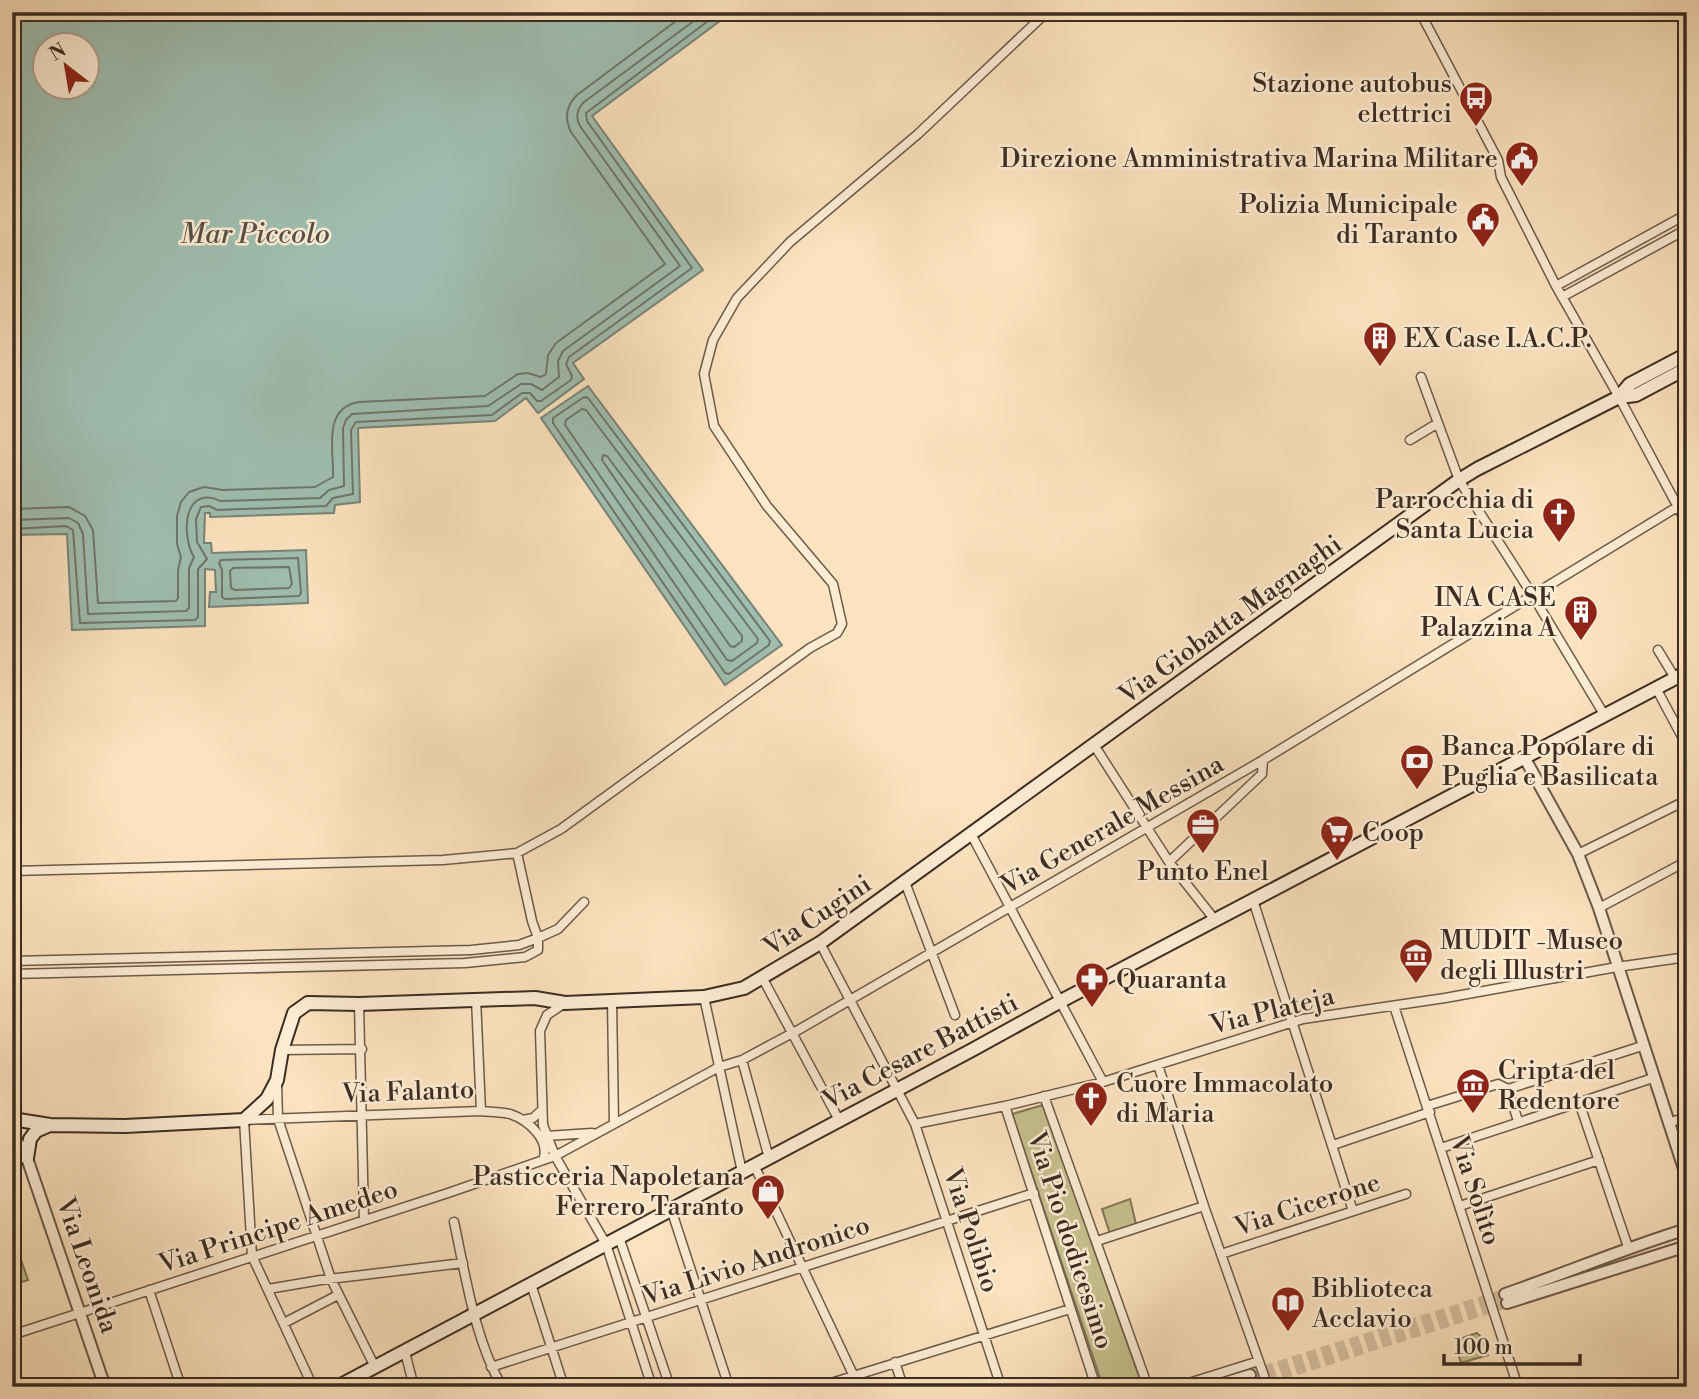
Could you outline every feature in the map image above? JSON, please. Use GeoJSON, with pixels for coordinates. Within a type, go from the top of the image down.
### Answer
{"type":"FeatureCollection","features":[{"type":"Feature","properties":{"kind":"main road","name":"Via Giobatta Magnaghi"},"geometry":{"type":"LineString","coordinates":[[1619,397],[1630,384],[1687,354]]}},
{"type":"Feature","properties":{"kind":"main road","name":"Via Giobatta Magnaghi"},"geometry":{"type":"LineString","coordinates":[[1089,749],[1459,480],[1619,397],[1636,395],[1687,368]]}},
{"type":"Feature","properties":{"kind":"main road","name":"Via Cesare Battisti"},"geometry":{"type":"LineString","coordinates":[[337,1387],[1061,1001],[1681,675]]}},
{"type":"Feature","properties":{"kind":"main road","name":"Via Cugini"},"geometry":{"type":"LineString","coordinates":[[277,1080],[282,1050],[294,1013],[308,1003],[359,1004],[535,998],[565,1003],[705,998],[744,988],[820,943],[1089,749]]}},
{"type":"Feature","properties":{"kind":"main road"},"geometry":{"type":"LineString","coordinates":[[244,1120],[267,1099],[277,1080]]}},
{"type":"Feature","properties":{"kind":"main road","name":"Via Falanto"},"geometry":{"type":"LineString","coordinates":[[12,1119],[50,1125],[125,1126],[244,1120]]}},
{"type":"Feature","properties":{"kind":"main road"},"geometry":{"type":"LineString","coordinates":[[27,1158],[30,1139],[36,1132],[50,1125]]}},
{"type":"Feature","properties":{"kind":"main road"},"geometry":{"type":"LineString","coordinates":[[12,1136],[27,1158]]}},
{"type":"Feature","properties":{"kind":"street"},"geometry":{"type":"LineString","coordinates":[[12,871],[443,860],[517,853],[561,829],[810,648],[837,633],[842,624],[834,584],[767,506],[714,426],[704,374],[713,340],[737,298],[790,242],[918,134],[1047,12]]}},
{"type":"Feature","properties":{"kind":"street"},"geometry":{"type":"LineString","coordinates":[[1420,12],[1498,160],[1501,177],[1556,286],[1687,524]]}},
{"type":"Feature","properties":{"kind":"street"},"geometry":{"type":"LineString","coordinates":[[1556,286],[1687,214]]}},
{"type":"Feature","properties":{"kind":"street"},"geometry":{"type":"LineString","coordinates":[[1562,297],[1687,229]]}},
{"type":"Feature","properties":{"kind":"street"},"geometry":{"type":"LineString","coordinates":[[1421,377],[1434,425],[1459,480],[1605,716]]}},
{"type":"Feature","properties":{"kind":"street"},"geometry":{"type":"LineString","coordinates":[[1410,440],[1434,425]]}},
{"type":"Feature","properties":{"kind":"street","name":"Via Generale Messina"},"geometry":{"type":"LineString","coordinates":[[555,1156],[719,1067],[742,1060],[791,1034],[931,954],[1263,761],[1677,507]]}},
{"type":"Feature","properties":{"kind":"street"},"geometry":{"type":"LineString","coordinates":[[1658,650],[1681,675]]}},
{"type":"Feature","properties":{"kind":"street"},"geometry":{"type":"LineString","coordinates":[[1656,688],[1687,746]]}},
{"type":"Feature","properties":{"kind":"street"},"geometry":{"type":"LineString","coordinates":[[1089,749],[1169,862],[1215,920]]}},
{"type":"Feature","properties":{"kind":"street"},"geometry":{"type":"LineString","coordinates":[[1524,757],[1578,854],[1599,908],[1687,1178]]}},
{"type":"Feature","properties":{"kind":"street"},"geometry":{"type":"LineString","coordinates":[[1169,862],[1262,774],[1263,761]]}},
{"type":"Feature","properties":{"kind":"street"},"geometry":{"type":"LineString","coordinates":[[1578,854],[1687,800]]}},
{"type":"Feature","properties":{"kind":"street"},"geometry":{"type":"LineString","coordinates":[[971,834],[1103,1082]]}},
{"type":"Feature","properties":{"kind":"street"},"geometry":{"type":"LineString","coordinates":[[12,974],[465,963],[525,957],[538,950],[538,938],[517,853]]}},
{"type":"Feature","properties":{"kind":"street"},"geometry":{"type":"LineString","coordinates":[[1599,908],[1687,861]]}},
{"type":"Feature","properties":{"kind":"street"},"geometry":{"type":"LineString","coordinates":[[905,882],[955,1014]]}},
{"type":"Feature","properties":{"kind":"street"},"geometry":{"type":"LineString","coordinates":[[1253,900],[1353,1210]]}},
{"type":"Feature","properties":{"kind":"street"},"geometry":{"type":"LineString","coordinates":[[12,961],[471,950],[519,945],[538,938],[558,929],[584,902]]}},
{"type":"Feature","properties":{"kind":"street","name":"Via Polibio"},"geometry":{"type":"LineString","coordinates":[[820,943],[915,1124],[1001,1387]]}},
{"type":"Feature","properties":{"kind":"street","name":"Via Plateja"},"geometry":{"type":"LineString","coordinates":[[915,1124],[1103,1082],[1292,1021],[1687,957]]}},
{"type":"Feature","properties":{"kind":"street"},"geometry":{"type":"LineString","coordinates":[[763,979],[839,1120]]}},
{"type":"Feature","properties":{"kind":"street"},"geometry":{"type":"LineString","coordinates":[[705,998],[742,1172]]}},
{"type":"Feature","properties":{"kind":"street"},"geometry":{"type":"LineString","coordinates":[[476,999],[481,1111]]}},
{"type":"Feature","properties":{"kind":"street"},"geometry":{"type":"LineString","coordinates":[[612,1001],[614,1124]]}},
{"type":"Feature","properties":{"kind":"street"},"geometry":{"type":"LineString","coordinates":[[565,1003],[547,1015],[540,1031],[542,1110],[546,1136],[606,1244],[652,1387]]}},
{"type":"Feature","properties":{"kind":"street"},"geometry":{"type":"LineString","coordinates":[[359,1004],[364,1219]]}},
{"type":"Feature","properties":{"kind":"street","name":"Via Solìto"},"geometry":{"type":"LineString","coordinates":[[1394,1006],[1518,1387]]}},
{"type":"Feature","properties":{"kind":"street"},"geometry":{"type":"LineString","coordinates":[[1333,1145],[1498,1084],[1508,1089],[1642,1046]]}},
{"type":"Feature","properties":{"kind":"street"},"geometry":{"type":"LineString","coordinates":[[282,1050],[362,1049]]}},
{"type":"Feature","properties":{"kind":"street"},"geometry":{"type":"LineString","coordinates":[[742,1060],[769,1158]]}},
{"type":"Feature","properties":{"kind":"street"},"geometry":{"type":"LineString","coordinates":[[1158,1065],[1268,1387]]}},
{"type":"Feature","properties":{"kind":"street"},"geometry":{"type":"LineString","coordinates":[[1441,1148],[1653,1078]]}},
{"type":"Feature","properties":{"kind":"street"},"geometry":{"type":"LineString","coordinates":[[277,1080],[278,1119],[331,1279],[375,1367]]}},
{"type":"Feature","properties":{"kind":"street"},"geometry":{"type":"LineString","coordinates":[[1508,1089],[1518,1121]]}},
{"type":"Feature","properties":{"kind":"street"},"geometry":{"type":"LineString","coordinates":[[1044,1096],[1148,1387]]}},
{"type":"Feature","properties":{"kind":"street"},"geometry":{"type":"LineString","coordinates":[[1579,1102],[1628,1247]]}},
{"type":"Feature","properties":{"kind":"street","name":"Via Pio dodicesimo"},"geometry":{"type":"LineString","coordinates":[[1005,1106],[1096,1387]]}},
{"type":"Feature","properties":{"kind":"street"},"geometry":{"type":"LineString","coordinates":[[523,1121],[533,1118],[542,1110]]}},
{"type":"Feature","properties":{"kind":"street","name":"Via Falanto"},"geometry":{"type":"LineString","coordinates":[[244,1120],[481,1111],[510,1115],[523,1121]]}},
{"type":"Feature","properties":{"kind":"street"},"geometry":{"type":"LineString","coordinates":[[1668,1123],[1687,1117]]}},
{"type":"Feature","properties":{"kind":"street"},"geometry":{"type":"LineString","coordinates":[[244,1120],[252,1256],[313,1387]]}},
{"type":"Feature","properties":{"kind":"street"},"geometry":{"type":"LineString","coordinates":[[523,1121],[535,1130],[545,1147],[543,1160]]}},
{"type":"Feature","properties":{"kind":"street"},"geometry":{"type":"LineString","coordinates":[[546,1136],[597,1133]]}},
{"type":"Feature","properties":{"kind":"street","name":"Via Principe Amedeo"},"geometry":{"type":"LineString","coordinates":[[12,1335],[555,1156]]}},
{"type":"Feature","properties":{"kind":"street","name":"Via Leonida"},"geometry":{"type":"LineString","coordinates":[[27,1158],[105,1387]]}},
{"type":"Feature","properties":{"kind":"street"},"geometry":{"type":"LineString","coordinates":[[1460,1206],[1599,1160]]}},
{"type":"Feature","properties":{"kind":"street"},"geometry":{"type":"LineString","coordinates":[[754,1165],[859,1387]]}},
{"type":"Feature","properties":{"kind":"street","name":"Via Livio Andronico"},"geometry":{"type":"LineString","coordinates":[[491,1367],[1034,1193]]}},
{"type":"Feature","properties":{"kind":"street","name":"Via Cicerone"},"geometry":{"type":"LineString","coordinates":[[1222,1254],[1406,1194]]}},
{"type":"Feature","properties":{"kind":"street"},"geometry":{"type":"LineString","coordinates":[[1097,1241],[1204,1206]]}},
{"type":"Feature","properties":{"kind":"street"},"geometry":{"type":"LineString","coordinates":[[671,1209],[729,1387]]}},
{"type":"Feature","properties":{"kind":"street"},"geometry":{"type":"LineString","coordinates":[[454,1222],[474,1315],[491,1367],[502,1387]]}},
{"type":"Feature","properties":{"kind":"street"},"geometry":{"type":"LineString","coordinates":[[1687,1229],[1628,1247],[1506,1299],[1687,1246]]}},
{"type":"Feature","properties":{"kind":"street"},"geometry":{"type":"LineString","coordinates":[[620,1237],[670,1387]]}},
{"type":"Feature","properties":{"kind":"street"},"geometry":{"type":"LineString","coordinates":[[268,1289],[463,1263]]}},
{"type":"Feature","properties":{"kind":"street"},"geometry":{"type":"LineString","coordinates":[[530,1284],[564,1387]]}},
{"type":"Feature","properties":{"kind":"street"},"geometry":{"type":"LineString","coordinates":[[149,1290],[181,1387]]}},
{"type":"Feature","properties":{"kind":"street"},"geometry":{"type":"LineString","coordinates":[[284,1323],[338,1295]]}},
{"type":"Feature","properties":{"kind":"street"},"geometry":{"type":"LineString","coordinates":[[818,1387],[1070,1309]]}},
{"type":"Feature","properties":{"kind":"street"},"geometry":{"type":"LineString","coordinates":[[405,1352],[414,1387]]}},
{"type":"Feature","properties":{"kind":"street"},"geometry":{"type":"LineString","coordinates":[[1176,1387],[1259,1361]]}},
{"type":"Feature","properties":{"kind":"street"},"geometry":{"type":"LineString","coordinates":[[895,1362],[902,1387]]}},
{"type":"Feature","properties":{"kind":"street"},"geometry":{"type":"LineString","coordinates":[[1212,1387],[1249,1382]]}},
{"type":"Feature","properties":{"kind":"shaded area"},"geometry":{"type":"Polygon","coordinates":[[[1043,1105],[1141,1382],[1126,1387],[1103,1387],[1012,1114],[1043,1105]]]}},
{"type":"Feature","properties":{"kind":"shaded area"},"geometry":{"type":"Polygon","coordinates":[[[1130,1199],[1136,1224],[1110,1234],[1102,1209],[1130,1199]]]}},
{"type":"Feature","properties":{"kind":"shaded area"},"geometry":{"type":"Polygon","coordinates":[[[12,1234],[28,1280],[12,1285],[12,1234]]]}},
{"type":"Feature","properties":{"kind":"shaded area"},"geometry":{"type":"Polygon","coordinates":[[[1477,1333],[1483,1339],[1488,1355],[1461,1363],[1457,1349],[1465,1346],[1462,1338],[1477,1333]]]}},
{"type":"Feature","properties":{"kind":"water","name":"Mar Piccolo"},"geometry":{"type":"Polygon","coordinates":[[[12,12],[732,12],[592,116],[703,270],[573,363],[584,379],[538,413],[526,398],[495,421],[358,428],[360,502],[335,505],[334,513],[210,517],[210,513],[205,513],[204,543],[211,543],[212,553],[306,550],[308,603],[209,607],[210,592],[216,592],[215,570],[205,569],[205,626],[72,630],[67,534],[12,535],[12,12]]]}},
{"type":"Feature","properties":{"kind":"water"},"geometry":{"type":"Polygon","coordinates":[[[588,386],[782,645],[725,685],[541,418],[588,386]]]}},
{"type":"Feature","properties":{"kind":"tunnel"},"geometry":{"type":"LineString","coordinates":[[1250,1375],[1505,1294]]}},
{"type":"Feature","properties":{"kind":"tunnel"},"geometry":{"type":"LineString","coordinates":[[1253,1384],[1507,1303]]}},
{"type":"Feature","properties":{"kind":"place","name":"Stazione autobus elettrici"},"geometry":{"type":"Point","coordinates":[1476,128]}},
{"type":"Feature","properties":{"kind":"place","name":"Direzione Amministrativa Marina Militare"},"geometry":{"type":"Point","coordinates":[1522,188]}},
{"type":"Feature","properties":{"kind":"place","name":"Polizia Municipale di Taranto"},"geometry":{"type":"Point","coordinates":[1483,249]}},
{"type":"Feature","properties":{"kind":"place","name":"EX Case I.A.C.P."},"geometry":{"type":"Point","coordinates":[1380,368]}},
{"type":"Feature","properties":{"kind":"place","name":"Parrocchia di Santa Lucia"},"geometry":{"type":"Point","coordinates":[1559,544]}},
{"type":"Feature","properties":{"kind":"place","name":"INA CASE Palazzina A"},"geometry":{"type":"Point","coordinates":[1581,642]}},
{"type":"Feature","properties":{"kind":"place","name":"Banca Popolare di Puglia e Basilicata"},"geometry":{"type":"Point","coordinates":[1417,791]}},
{"type":"Feature","properties":{"kind":"place","name":"Punto Enel"},"geometry":{"type":"Point","coordinates":[1203,855]}},
{"type":"Feature","properties":{"kind":"place","name":"Coop"},"geometry":{"type":"Point","coordinates":[1337,862]}},
{"type":"Feature","properties":{"kind":"place","name":"MUDIT -Museo degli Illustri"},"geometry":{"type":"Point","coordinates":[1416,985]}},
{"type":"Feature","properties":{"kind":"place","name":"Quaranta"},"geometry":{"type":"Point","coordinates":[1092,1009]}},
{"type":"Feature","properties":{"kind":"place","name":"Cripta del Redentore"},"geometry":{"type":"Point","coordinates":[1473,1115]}},
{"type":"Feature","properties":{"kind":"place","name":"Cuore Immacolato di Maria"},"geometry":{"type":"Point","coordinates":[1091,1128]}},
{"type":"Feature","properties":{"kind":"place","name":"Pasticceria Napoletana Ferrero Taranto"},"geometry":{"type":"Point","coordinates":[768,1221]}},
{"type":"Feature","properties":{"kind":"place","name":"Biblioteca Acclavio"},"geometry":{"type":"Point","coordinates":[1288,1333]}}]}
